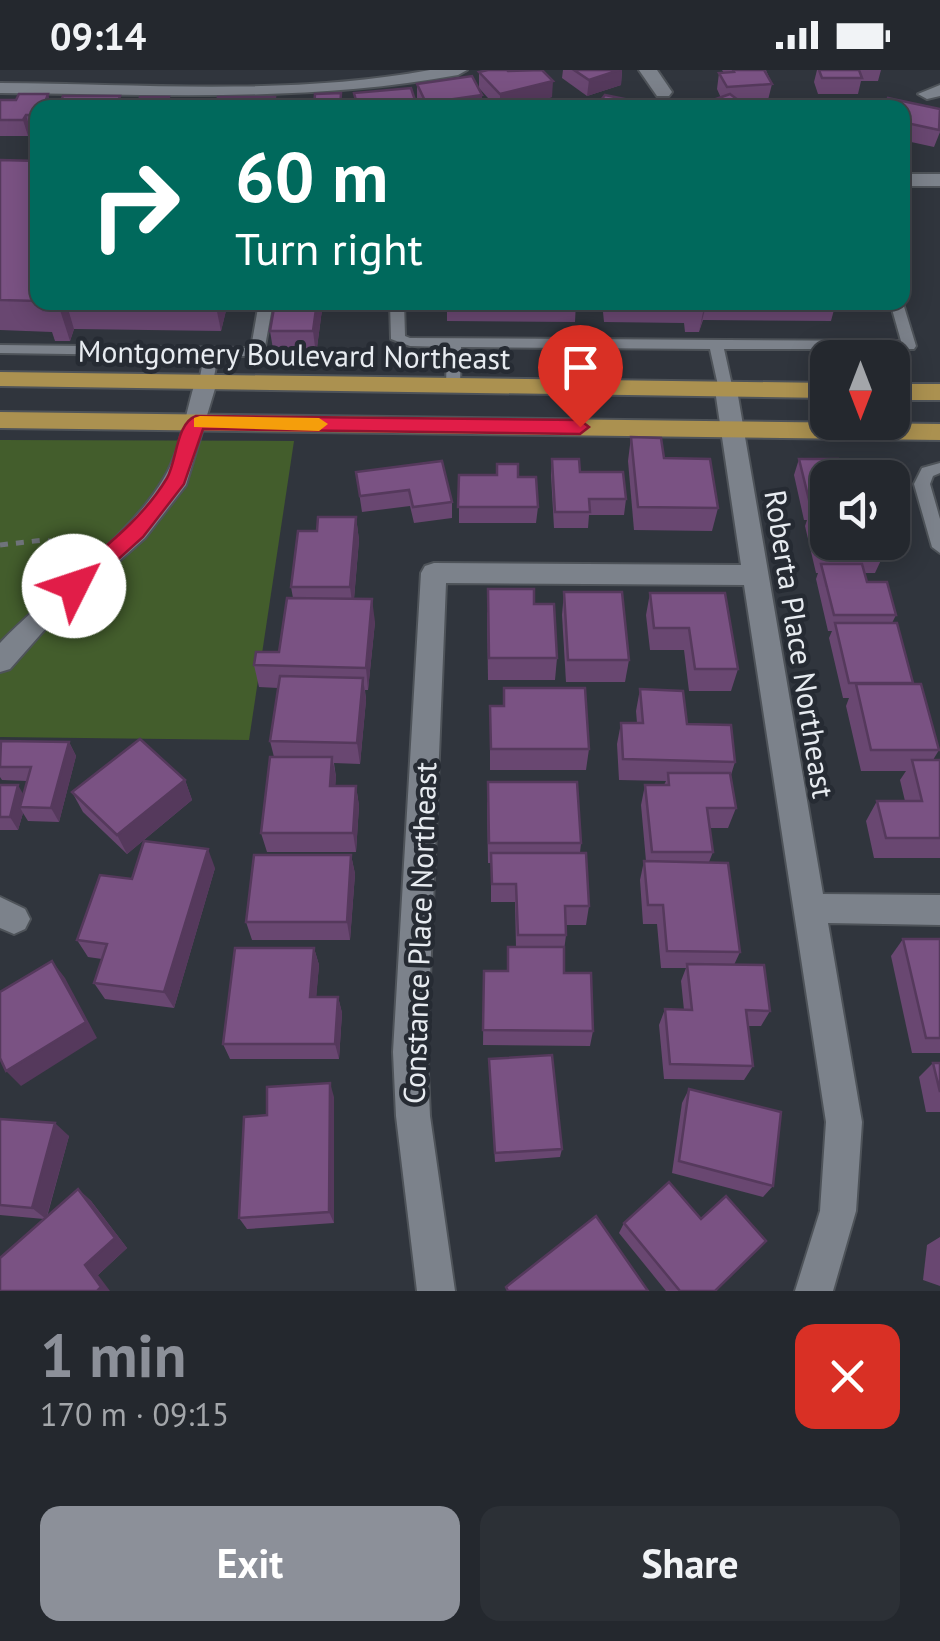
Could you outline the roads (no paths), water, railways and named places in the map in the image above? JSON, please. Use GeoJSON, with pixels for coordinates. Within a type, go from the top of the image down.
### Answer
{"type":"FeatureCollection","features":[{"type":"Feature","properties":{"kind":"main road","name":"Montgomery Boulevard Northeast"},"geometry":{"type":"LineString","coordinates":[[0,380],[810,391]]}},
{"type":"Feature","properties":{"kind":"main road"},"geometry":{"type":"LineString","coordinates":[[910,392],[940,392]]}},
{"type":"Feature","properties":{"kind":"main road"},"geometry":{"type":"LineString","coordinates":[[0,420],[940,432]]}},
{"type":"Feature","properties":{"kind":"street"},"geometry":{"type":"LineString","coordinates":[[0,88],[309,90],[388,83],[458,70]]}},
{"type":"Feature","properties":{"kind":"street"},"geometry":{"type":"LineString","coordinates":[[648,70],[663,92]]}},
{"type":"Feature","properties":{"kind":"street"},"geometry":{"type":"LineString","coordinates":[[910,180],[940,180]]}},
{"type":"Feature","properties":{"kind":"street"},"geometry":{"type":"LineString","coordinates":[[0,662],[44,612],[136,532],[177,479],[206,382]]}},
{"type":"Feature","properties":{"kind":"street","name":"Roberta Place Northeast"},"geometry":{"type":"LineString","coordinates":[[726,390],[844,1122],[838,1211],[814,1291]]}},
{"type":"Feature","properties":{"kind":"street","name":"Constance Place Northeast"},"geometry":{"type":"LineString","coordinates":[[436,1291],[412,1116],[410,1052],[434,574],[755,575]]}},
{"type":"Feature","properties":{"kind":"street"},"geometry":{"type":"LineString","coordinates":[[812,908],[940,910]]}},
{"type":"Feature","properties":{"kind":"lane"},"geometry":{"type":"LineString","coordinates":[[0,349],[257,352],[265,310]]}},
{"type":"Feature","properties":{"kind":"lane"},"geometry":{"type":"LineString","coordinates":[[398,310],[398,339],[909,346],[899,310]]}},
{"type":"Feature","properties":{"kind":"lane"},"geometry":{"type":"LineString","coordinates":[[453,386],[454,342]]}},
{"type":"Feature","properties":{"kind":"lane"},"geometry":{"type":"LineString","coordinates":[[716,344],[726,390]]}},
{"type":"Feature","properties":{"kind":"lane"},"geometry":{"type":"LineString","coordinates":[[206,382],[212,352]]}},
{"type":"Feature","properties":{"kind":"lane"},"geometry":{"type":"LineString","coordinates":[[940,468],[927,472],[922,484],[940,547]]}}]}
